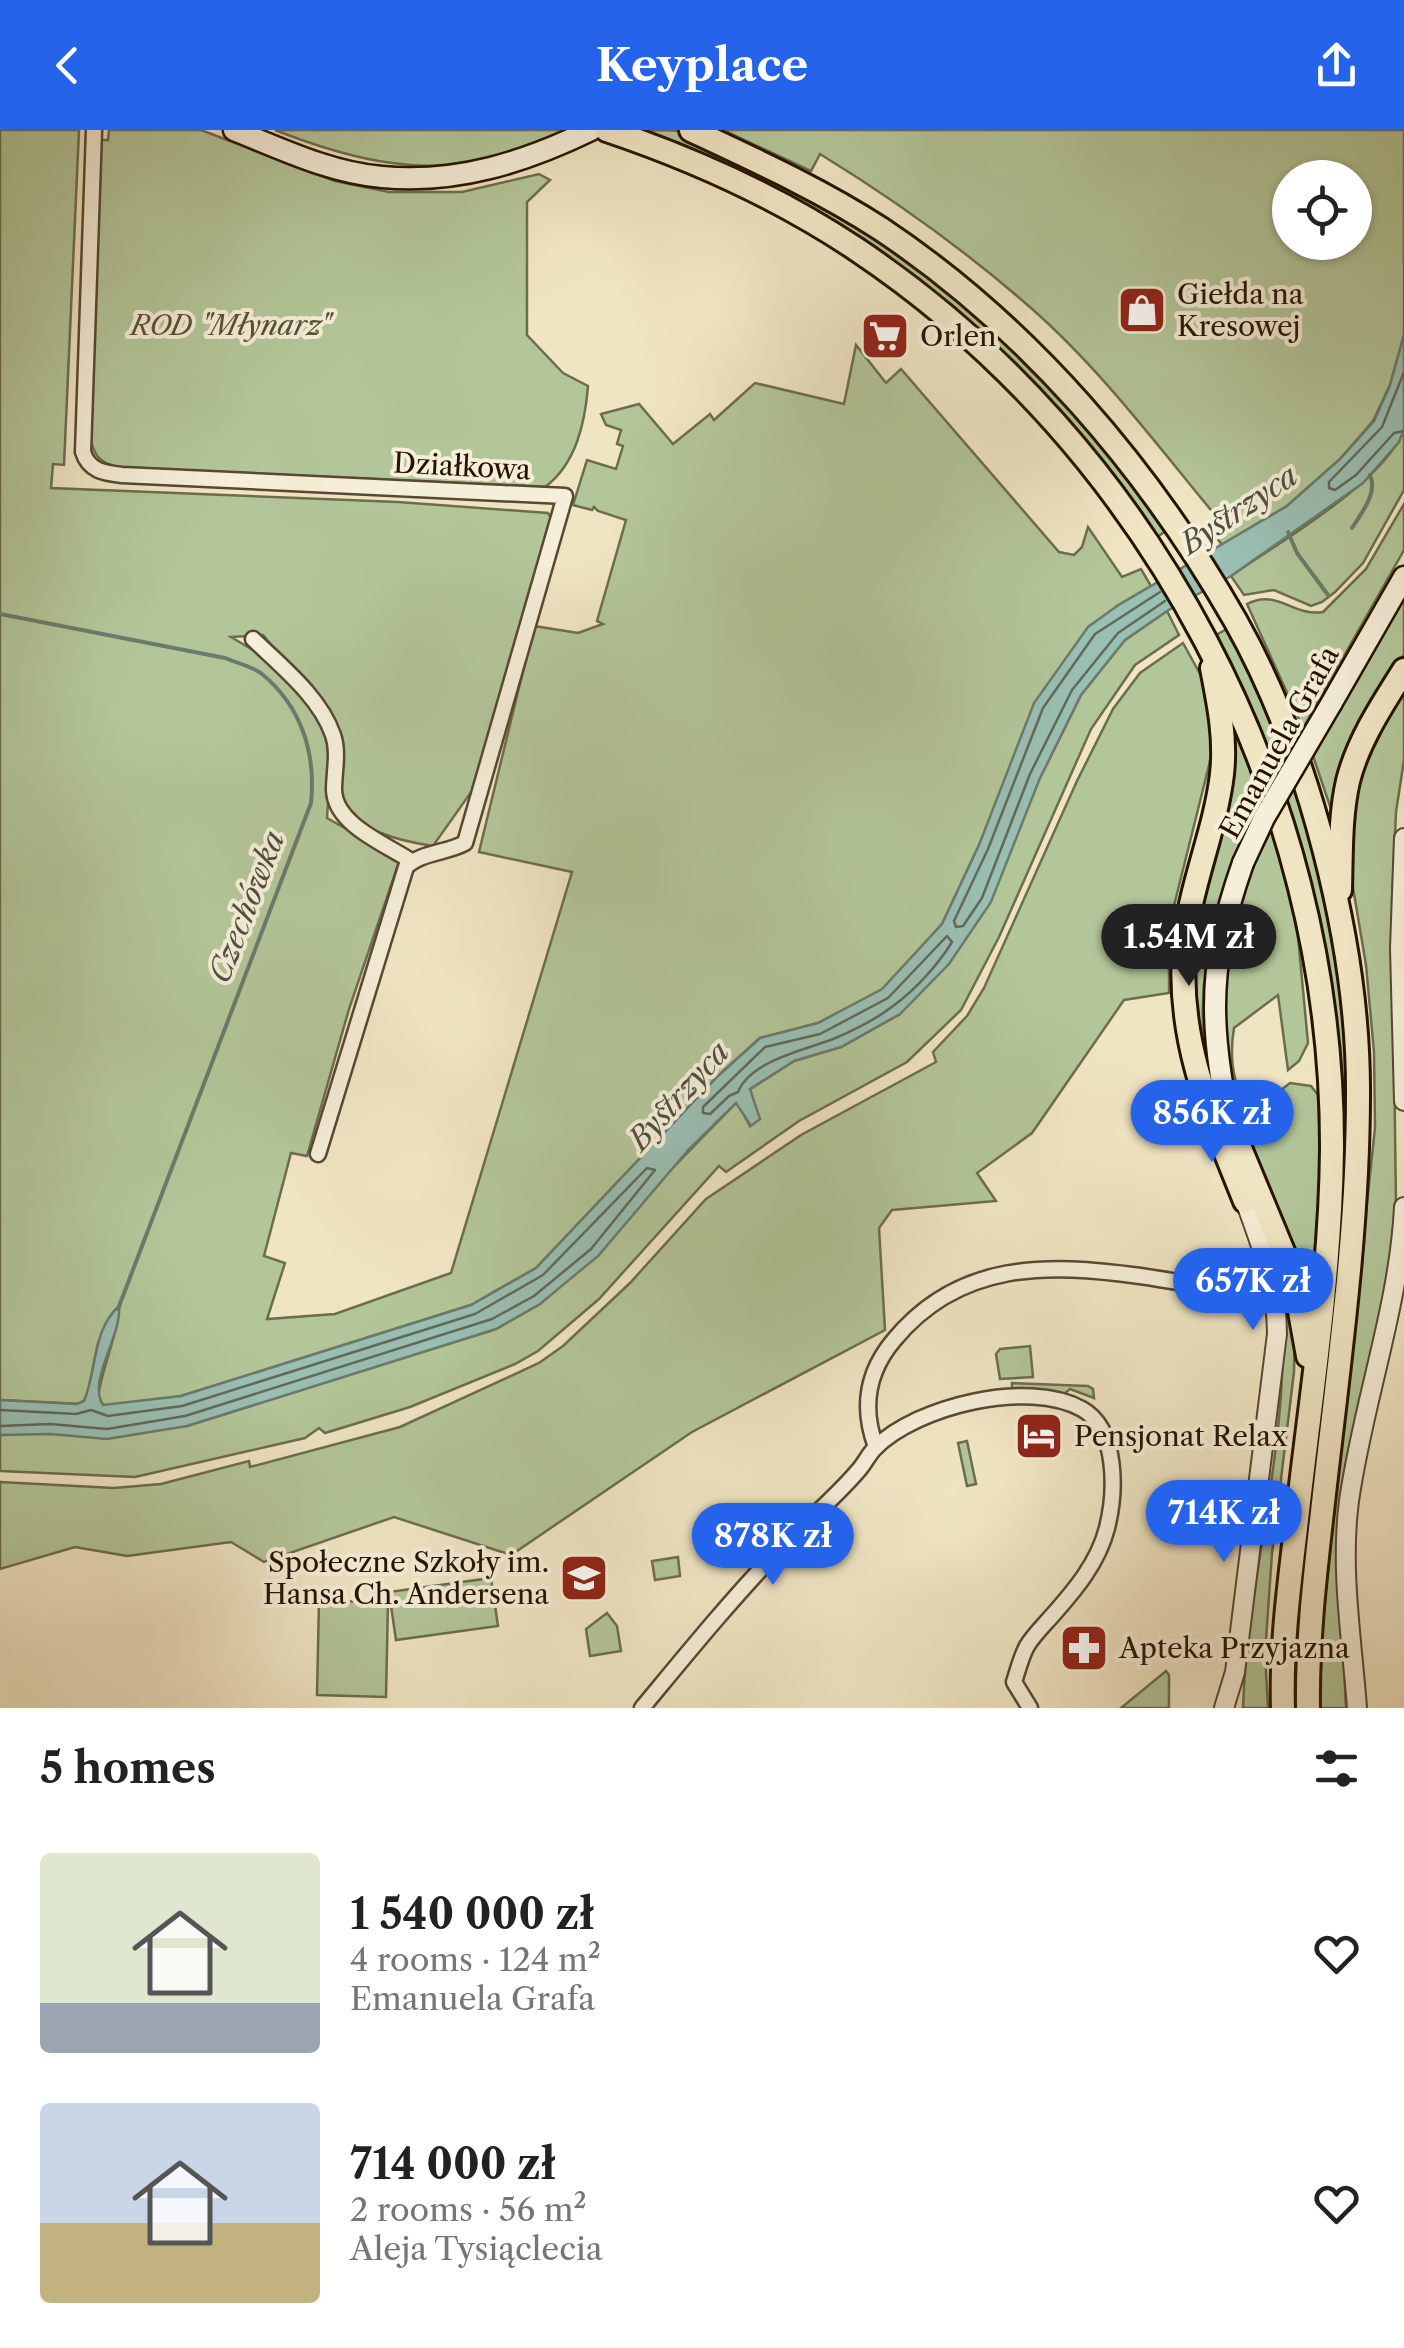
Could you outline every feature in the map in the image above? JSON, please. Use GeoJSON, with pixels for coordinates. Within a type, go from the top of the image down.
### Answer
{"type":"FeatureCollection","features":[{"type":"Feature","properties":{"kind":"main road"},"geometry":{"type":"LineString","coordinates":[[234,130],[307,158],[380,178],[438,177],[506,166],[592,130]]}},
{"type":"Feature","properties":{"kind":"main road"},"geometry":{"type":"LineString","coordinates":[[607,130],[693,163],[792,212],[852,246],[912,289],[1031,396],[1096,470],[1207,640],[1231,688],[1269,785],[1310,936],[1323,1014],[1331,1112],[1330,1206],[1284,1638],[1283,1708]]}},
{"type":"Feature","properties":{"kind":"main road"},"geometry":{"type":"LineString","coordinates":[[691,130],[852,212],[951,283],[1026,348],[1086,410],[1178,532],[1236,622],[1286,734],[1340,918],[1355,1020],[1358,1088],[1348,1281],[1314,1584],[1308,1708]]}},
{"type":"Feature","properties":{"kind":"main road","name":"Emanuela Grafa"},"geometry":{"type":"LineString","coordinates":[[1245,1201],[1217,1068],[1217,953],[1243,863],[1264,818],[1404,578]]}},
{"type":"Feature","properties":{"kind":"main road"},"geometry":{"type":"LineString","coordinates":[[1207,640],[1222,718],[1222,775],[1186,926],[1183,988],[1194,1068],[1245,1201]]}},
{"type":"Feature","properties":{"kind":"main road"},"geometry":{"type":"LineString","coordinates":[[1340,918],[1342,831],[1348,781],[1373,720],[1404,670]]}},
{"type":"Feature","properties":{"kind":"main road"},"geometry":{"type":"LineString","coordinates":[[1228,1118],[1294,1278],[1312,1385]]}},
{"type":"Feature","properties":{"kind":"street","name":"Działkowa"},"geometry":{"type":"LineString","coordinates":[[94,130],[83,452],[91,466],[99,472],[122,474],[565,496],[465,843],[451,851],[411,861]]}},
{"type":"Feature","properties":{"kind":"street"},"geometry":{"type":"LineString","coordinates":[[253,639],[302,687],[332,732],[336,751],[334,798],[339,809],[348,820],[411,861],[403,874],[318,1154]]}},
{"type":"Feature","properties":{"kind":"street"},"geometry":{"type":"LineString","coordinates":[[1404,838],[1400,948],[1404,1101]]}},
{"type":"Feature","properties":{"kind":"street"},"geometry":{"type":"LineString","coordinates":[[1232,1708],[1276,1348],[1276,1305],[1264,1252],[1245,1201]]}},
{"type":"Feature","properties":{"kind":"street"},"geometry":{"type":"LineString","coordinates":[[1358,1702],[1348,1591],[1349,1503],[1398,1271],[1404,1207]]}},
{"type":"Feature","properties":{"kind":"street"},"geometry":{"type":"LineString","coordinates":[[876,1447],[868,1423],[867,1395],[877,1362],[924,1311],[975,1281],[1023,1269],[1092,1268],[1217,1288],[1276,1305]]}},
{"type":"Feature","properties":{"kind":"street"},"geometry":{"type":"LineString","coordinates":[[642,1708],[751,1581],[858,1472],[876,1447],[940,1410],[997,1397],[1074,1405],[1094,1417],[1102,1426],[1111,1475],[1106,1528],[1078,1586],[1028,1644],[1013,1684],[1030,1708]]}},
{"type":"Feature","properties":{"kind":"street"},"geometry":{"type":"LineString","coordinates":[[1224,1708],[1234,1672]]}},
{"type":"Feature","properties":{"kind":"green space"},"geometry":{"type":"Polygon","coordinates":[[[0,130],[79,130],[64,465],[53,464],[51,488],[398,502],[548,513],[552,520],[474,788],[433,846],[383,834],[360,822],[341,805],[329,714],[263,635],[231,637],[273,662],[300,690],[324,726],[332,747],[327,818],[400,859],[349,1009],[307,1156],[291,1153],[264,1256],[285,1263],[267,1319],[335,1314],[451,1273],[572,872],[479,852],[534,626],[578,633],[603,624],[597,621],[626,520],[594,507],[592,510],[573,505],[587,460],[616,469],[623,446],[617,444],[621,430],[606,425],[601,414],[639,404],[673,444],[710,414],[714,420],[755,383],[844,404],[856,345],[886,383],[901,369],[1059,552],[1074,555],[1082,547],[1088,527],[1122,577],[1141,569],[1151,586],[1117,606],[979,845],[942,924],[882,990],[818,1023],[760,1038],[717,1077],[536,1268],[471,1305],[181,1396],[107,1406],[99,1402],[98,1396],[118,1307],[98,1343],[87,1397],[81,1404],[0,1400],[0,130]]]}},
{"type":"Feature","properties":{"kind":"green space","name":"ROD \"Młynarz\""},"geometry":{"type":"Polygon","coordinates":[[[109,130],[201,130],[335,181],[389,192],[462,192],[539,174],[550,180],[527,202],[527,335],[563,373],[588,386],[581,428],[571,455],[556,478],[545,487],[117,467],[103,461],[91,441],[101,140],[108,140],[109,130]]]}},
{"type":"Feature","properties":{"kind":"green space"},"geometry":{"type":"Polygon","coordinates":[[[275,130],[571,130],[519,152],[481,161],[421,166],[363,158],[275,130]]]}},
{"type":"Feature","properties":{"kind":"green space"},"geometry":{"type":"Polygon","coordinates":[[[642,130],[679,131],[728,153],[834,211],[942,288],[1039,376],[1084,425],[1166,531],[1157,537],[1070,424],[981,335],[675,144],[642,130]]]}},
{"type":"Feature","properties":{"kind":"green space"},"geometry":{"type":"Polygon","coordinates":[[[723,130],[1404,130],[1404,335],[1390,385],[1373,421],[1340,459],[1287,506],[1223,546],[1209,528],[1219,520],[1101,378],[1055,330],[929,227],[820,154],[811,171],[723,130]]]}},
{"type":"Feature","properties":{"kind":"green space"},"geometry":{"type":"Polygon","coordinates":[[[1404,429],[1404,490],[1363,563],[1335,592],[1311,606],[1274,590],[1244,595],[1231,576],[1353,490],[1393,449],[1404,429]]]}},
{"type":"Feature","properties":{"kind":"green space"},"geometry":{"type":"Polygon","coordinates":[[[1404,504],[1404,550],[1303,728],[1247,604],[1267,599],[1303,611],[1323,612],[1366,569],[1404,504]]]}},
{"type":"Feature","properties":{"kind":"green space"},"geometry":{"type":"Polygon","coordinates":[[[1404,597],[1404,654],[1363,722],[1334,818],[1313,756],[1404,597]]]}},
{"type":"Feature","properties":{"kind":"green space"},"geometry":{"type":"Polygon","coordinates":[[[1167,611],[1179,635],[1135,665],[1091,729],[999,937],[961,1010],[907,1062],[799,1121],[726,1172],[719,1166],[599,1299],[538,1351],[410,1407],[325,1433],[319,1428],[305,1438],[135,1477],[0,1471],[0,1435],[187,1426],[496,1329],[540,1304],[737,1102],[750,1126],[759,1119],[749,1090],[794,1061],[841,1047],[900,1014],[1040,778],[1081,695],[1125,640],[1167,611]]]}},
{"type":"Feature","properties":{"kind":"green space"},"geometry":{"type":"Polygon","coordinates":[[[1227,629],[1279,745],[1307,826],[1328,909],[1342,1004],[1347,1110],[1340,1269],[1298,1708],[1292,1708],[1291,1677],[1341,1224],[1342,1077],[1322,941],[1279,775],[1216,635],[1227,629]]]}},
{"type":"Feature","properties":{"kind":"green space"},"geometry":{"type":"Polygon","coordinates":[[[1183,643],[1209,690],[1211,757],[1169,926],[1169,993],[1124,1000],[1032,1133],[977,1173],[996,1201],[892,1210],[879,1228],[885,1330],[692,1432],[511,1555],[394,1517],[264,1562],[231,1542],[127,1556],[75,1547],[0,1569],[0,1482],[114,1488],[161,1484],[249,1461],[250,1467],[400,1427],[539,1363],[563,1346],[630,1283],[706,1199],[801,1135],[936,1062],[933,1052],[967,1016],[984,988],[1113,709],[1140,673],[1183,643]]]}},
{"type":"Feature","properties":{"kind":"green space"},"geometry":{"type":"Polygon","coordinates":[[[1404,684],[1404,760],[1396,812],[1392,901],[1396,1205],[1387,1281],[1348,1457],[1343,1649],[1346,1708],[1319,1708],[1324,1607],[1375,1128],[1374,1052],[1366,965],[1347,852],[1358,772],[1404,684]]]}},
{"type":"Feature","properties":{"kind":"green space"},"geometry":{"type":"Polygon","coordinates":[[[1230,714],[1262,798],[1226,885],[1209,945],[1203,1006],[1213,1108],[1199,1064],[1193,969],[1230,714]]]}},
{"type":"Feature","properties":{"kind":"green space"},"geometry":{"type":"Polygon","coordinates":[[[1272,829],[1297,926],[1308,1043],[1299,1061],[1288,1070],[1278,995],[1234,1028],[1232,1061],[1236,1083],[1251,1113],[1290,1083],[1311,1086],[1318,1095],[1321,1169],[1310,1310],[1240,1132],[1224,1045],[1224,986],[1233,927],[1246,881],[1272,829]]]}},
{"type":"Feature","properties":{"kind":"green space"},"geometry":{"type":"Polygon","coordinates":[[[1274,1250],[1295,1321],[1294,1372],[1272,1553],[1265,1654],[1268,1708],[1243,1708],[1283,1364],[1274,1250]]]}},
{"type":"Feature","properties":{"kind":"green space"},"geometry":{"type":"Polygon","coordinates":[[[1030,1346],[1033,1377],[1000,1379],[996,1354],[1000,1349],[1030,1346]]]}},
{"type":"Feature","properties":{"kind":"green space"},"geometry":{"type":"Polygon","coordinates":[[[1012,1383],[1088,1386],[1093,1389],[1094,1398],[1070,1389],[1064,1394],[1012,1389],[1012,1383]]]}},
{"type":"Feature","properties":{"kind":"green space"},"geometry":{"type":"Polygon","coordinates":[[[967,1441],[976,1484],[967,1486],[958,1443],[967,1441]]]}},
{"type":"Feature","properties":{"kind":"green space"},"geometry":{"type":"Polygon","coordinates":[[[678,1557],[680,1576],[655,1580],[652,1561],[678,1557]]]}},
{"type":"Feature","properties":{"kind":"green space"},"geometry":{"type":"Polygon","coordinates":[[[491,1578],[498,1626],[396,1640],[389,1592],[491,1578]]]}},
{"type":"Feature","properties":{"kind":"green space"},"geometry":{"type":"Polygon","coordinates":[[[319,1601],[388,1602],[386,1697],[317,1695],[319,1601]]]}},
{"type":"Feature","properties":{"kind":"green space"},"geometry":{"type":"Polygon","coordinates":[[[607,1613],[617,1626],[621,1651],[590,1656],[586,1629],[607,1613]]]}},
{"type":"Feature","properties":{"kind":"green space"},"geometry":{"type":"Polygon","coordinates":[[[1166,1671],[1169,1708],[1121,1708],[1166,1671]]]}},
{"type":"Feature","properties":{"kind":"water"},"geometry":{"type":"Polygon","coordinates":[[[1404,335],[1404,429],[1399,442],[1363,483],[1231,576],[1167,611],[1125,640],[1081,695],[1040,778],[991,902],[949,964],[900,1014],[841,1047],[794,1061],[750,1089],[760,1119],[751,1126],[736,1103],[689,1149],[598,1256],[540,1304],[496,1329],[187,1426],[107,1439],[0,1435],[0,1400],[77,1404],[84,1401],[99,1339],[119,1306],[116,1331],[99,1384],[103,1405],[181,1396],[471,1305],[536,1268],[717,1077],[760,1038],[818,1023],[882,989],[942,924],[979,845],[1034,703],[1088,627],[1287,506],[1340,459],[1374,421],[1390,385],[1404,335]]]}},
{"type":"Feature","properties":{"kind":"waterway"},"geometry":{"type":"LineString","coordinates":[[1352,528],[1370,495],[1370,475]]}},
{"type":"Feature","properties":{"kind":"waterway"},"geometry":{"type":"LineString","coordinates":[[1288,532],[1297,553],[1328,595]]}},
{"type":"Feature","properties":{"kind":"waterway","name":"Czechówka"},"geometry":{"type":"LineString","coordinates":[[0,614],[225,658],[249,667],[262,674],[287,701],[308,749],[311,803],[118,1309]]}},
{"type":"Feature","properties":{"kind":"place","name":"Giełda na Kresowej"},"geometry":{"type":"Point","coordinates":[1142,310]}},
{"type":"Feature","properties":{"kind":"place","name":"Orlen"},"geometry":{"type":"Point","coordinates":[885,336]}},
{"type":"Feature","properties":{"kind":"place","name":"Pensjonat Relax"},"geometry":{"type":"Point","coordinates":[1039,1436]}},
{"type":"Feature","properties":{"kind":"place","name":"Społeczne Szkoły im. Hansa Ch. Andersena"},"geometry":{"type":"Point","coordinates":[584,1578]}},
{"type":"Feature","properties":{"kind":"place","name":"Apteka Przyjazna"},"geometry":{"type":"Point","coordinates":[1084,1648]}},
{"type":"Feature","properties":{"kind":"water label","name":"Bystrzyca"},"geometry":{"type":"Point","coordinates":[1239,510]}},
{"type":"Feature","properties":{"kind":"water label","name":"Bystrzyca"},"geometry":{"type":"Point","coordinates":[679,1096]}}]}
